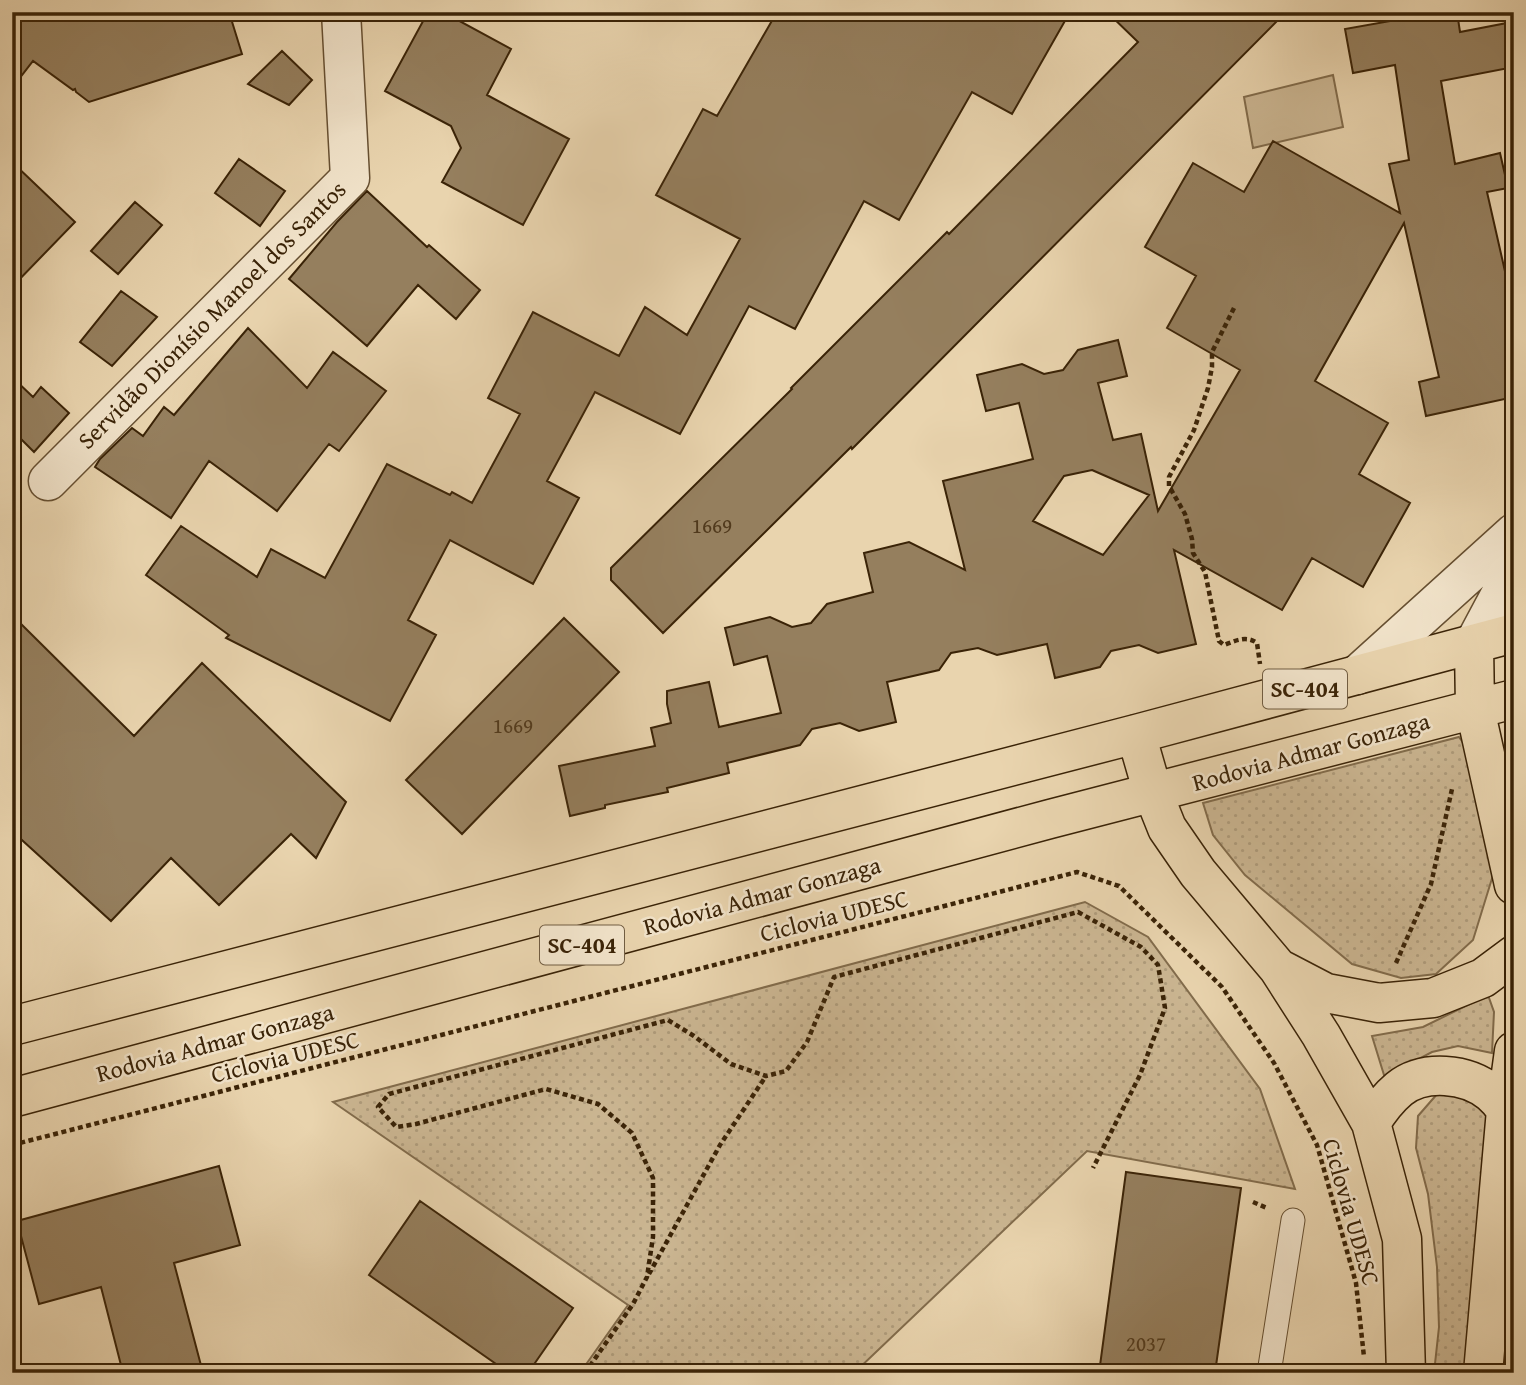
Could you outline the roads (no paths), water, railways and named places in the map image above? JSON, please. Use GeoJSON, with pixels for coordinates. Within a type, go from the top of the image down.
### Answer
{"type":"FeatureCollection","features":[{"type":"Feature","properties":{"kind":"main road","name":"SC-404"},"geometry":{"type":"LineString","coordinates":[[12,1026],[1514,633]]}},
{"type":"Feature","properties":{"kind":"main road"},"geometry":{"type":"LineString","coordinates":[[1474,644],[1475,709],[1514,885]]}},
{"type":"Feature","properties":{"kind":"main road","name":"Rodovia Admar Gonzaga"},"geometry":{"type":"LineString","coordinates":[[12,1098],[1037,822],[1514,699]]}},
{"type":"Feature","properties":{"kind":"main road"},"geometry":{"type":"LineString","coordinates":[[1136,734],[1153,793],[1167,828],[1198,873],[1278,968],[1321,1035],[1371,1123],[1402,1239],[1406,1373]]}},
{"type":"Feature","properties":{"kind":"main road"},"geometry":{"type":"LineString","coordinates":[[1278,968],[1326,993],[1379,1003],[1433,999],[1483,978],[1514,955]]}},
{"type":"Feature","properties":{"kind":"main road"},"geometry":{"type":"LineString","coordinates":[[1483,1373],[1506,1110],[1514,1051]]}},
{"type":"Feature","properties":{"kind":"main road"},"geometry":{"type":"LineString","coordinates":[[1371,1123],[1384,1102],[1401,1087],[1423,1078],[1447,1076],[1469,1081],[1490,1092],[1506,1110]]}},
{"type":"Feature","properties":{"kind":"street","name":"Servidão Dionísio Manoel dos Santos"},"geometry":{"type":"LineString","coordinates":[[48,481],[350,178],[341,12]]}},
{"type":"Feature","properties":{"kind":"street"},"geometry":{"type":"LineString","coordinates":[[1357,675],[1514,533]]}},
{"type":"Feature","properties":{"kind":"street"},"geometry":{"type":"LineString","coordinates":[[1474,644],[1514,569]]}},
{"type":"Feature","properties":{"kind":"lane"},"geometry":{"type":"LineString","coordinates":[[1269,1373],[1293,1220]]}}]}
